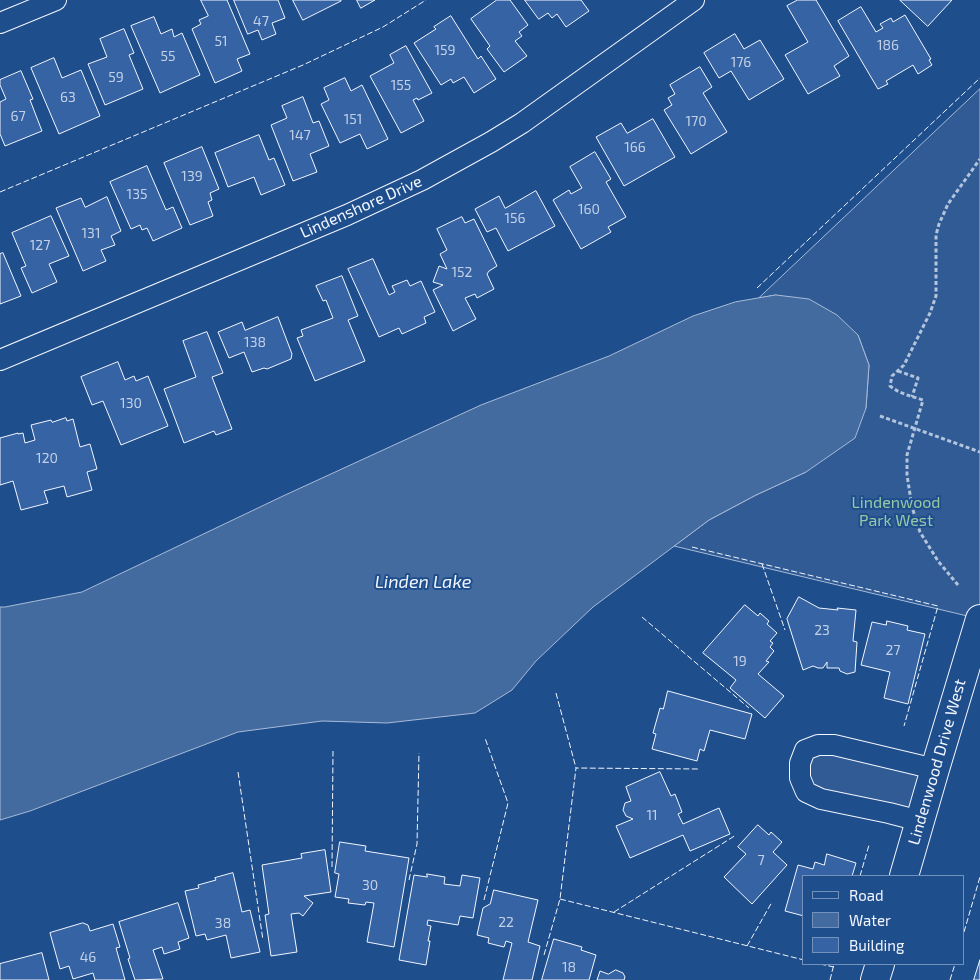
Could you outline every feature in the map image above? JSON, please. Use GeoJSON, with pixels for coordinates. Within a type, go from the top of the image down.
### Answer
{"type":"FeatureCollection","features":[{"type":"Feature","properties":{"kind":"street"},"geometry":{"type":"LineString","coordinates":[[0,23],[56,0]]}},
{"type":"Feature","properties":{"kind":"street","name":"Lindenshore Drive"},"geometry":{"type":"LineString","coordinates":[[0,360],[347,215],[422,180],[522,123],[694,0]]}},
{"type":"Feature","properties":{"kind":"street","name":"Lindenwood Drive West"},"geometry":{"type":"LineString","coordinates":[[904,875],[980,619]]}},
{"type":"Feature","properties":{"kind":"street"},"geometry":{"type":"LineString","coordinates":[[920,820],[821,799],[806,792],[800,778],[800,763],[805,750],[818,745],[834,745],[935,769]]}},
{"type":"Feature","properties":{"kind":"street"},"geometry":{"type":"LineString","coordinates":[[875,980],[880,965]]}},
{"type":"Feature","properties":{"kind":"path"},"geometry":{"type":"LineString","coordinates":[[958,585],[938,561],[920,532],[912,507],[907,475],[907,455],[923,400],[896,391],[890,386],[892,376],[904,366],[930,313],[936,296],[936,235],[939,224],[948,204],[980,159]]}},
{"type":"Feature","properties":{"kind":"path"},"geometry":{"type":"LineString","coordinates":[[898,371],[918,378],[912,397]]}},
{"type":"Feature","properties":{"kind":"path"},"geometry":{"type":"LineString","coordinates":[[880,416],[980,452]]}},
{"type":"Feature","properties":{"kind":"shaded area","name":"Lindenwood Park West"},"geometry":{"type":"Polygon","coordinates":[[[980,89],[980,619],[674,546],[709,520],[756,495],[806,472],[866,408],[869,365],[858,335],[776,295],[759,298],[980,89]]]}},
{"type":"Feature","properties":{"kind":"shaded area"},"geometry":{"type":"Polygon","coordinates":[[[805,750],[935,769],[920,821],[821,799],[800,763],[805,750]]]}},
{"type":"Feature","properties":{"kind":"water","name":"Linden Lake"},"geometry":{"type":"Polygon","coordinates":[[[776,295],[809,299],[837,315],[858,335],[869,365],[866,408],[855,438],[806,472],[756,495],[709,520],[593,607],[536,661],[512,690],[475,713],[387,723],[322,721],[238,732],[30,811],[0,820],[0,607],[82,592],[283,496],[481,405],[609,356],[693,316],[735,302],[776,295]]]}},
{"type":"Feature","properties":{"kind":"building"},"geometry":{"type":"Polygon","coordinates":[[[201,0],[227,0],[250,54],[237,59],[242,71],[215,83],[192,29],[201,24],[199,20],[208,16],[201,0]]]}},
{"type":"Feature","properties":{"kind":"building"},"geometry":{"type":"Polygon","coordinates":[[[234,0],[278,0],[285,18],[272,23],[276,34],[262,40],[258,30],[248,34],[234,0]]]}},
{"type":"Feature","properties":{"kind":"building"},"geometry":{"type":"Polygon","coordinates":[[[293,0],[341,0],[341,1],[303,20],[293,0]]]}},
{"type":"Feature","properties":{"kind":"building"},"geometry":{"type":"Polygon","coordinates":[[[357,0],[375,0],[361,8],[357,0]]]}},
{"type":"Feature","properties":{"kind":"building"},"geometry":{"type":"Polygon","coordinates":[[[497,0],[510,0],[528,25],[519,32],[522,36],[515,41],[527,56],[504,72],[487,49],[490,46],[471,19],[497,0]]]}},
{"type":"Feature","properties":{"kind":"building"},"geometry":{"type":"Polygon","coordinates":[[[525,0],[581,0],[589,11],[566,27],[557,14],[552,18],[548,13],[539,19],[525,0]]]}},
{"type":"Feature","properties":{"kind":"building"},"geometry":{"type":"Polygon","coordinates":[[[798,0],[816,0],[849,56],[834,66],[840,76],[808,94],[785,55],[808,42],[787,6],[798,0]]]}},
{"type":"Feature","properties":{"kind":"building"},"geometry":{"type":"Polygon","coordinates":[[[900,0],[952,0],[928,26],[900,0]]]}},
{"type":"Feature","properties":{"kind":"building"},"geometry":{"type":"Polygon","coordinates":[[[861,7],[876,32],[883,28],[880,24],[891,18],[893,22],[905,15],[931,59],[929,60],[932,65],[918,74],[913,65],[886,81],[888,84],[878,89],[838,21],[861,7]]]}},
{"type":"Feature","properties":{"kind":"building"},"geometry":{"type":"Polygon","coordinates":[[[451,16],[478,59],[481,56],[496,79],[474,93],[464,77],[453,83],[451,79],[441,85],[414,43],[436,29],[434,27],[451,16]]]}},
{"type":"Feature","properties":{"kind":"building"},"geometry":{"type":"Polygon","coordinates":[[[154,17],[161,34],[172,29],[174,37],[182,33],[200,75],[160,93],[131,26],[154,17]]]}},
{"type":"Feature","properties":{"kind":"building"},"geometry":{"type":"Polygon","coordinates":[[[124,29],[134,53],[129,55],[143,89],[105,105],[88,64],[107,57],[100,39],[124,29]]]}},
{"type":"Feature","properties":{"kind":"building"},"geometry":{"type":"Polygon","coordinates":[[[735,34],[744,49],[760,40],[784,79],[749,100],[731,71],[719,78],[704,53],[735,34]]]}},
{"type":"Feature","properties":{"kind":"building"},"geometry":{"type":"Polygon","coordinates":[[[406,46],[432,93],[418,100],[417,98],[413,100],[424,121],[401,133],[370,76],[394,63],[390,55],[406,46]]]}},
{"type":"Feature","properties":{"kind":"building"},"geometry":{"type":"Polygon","coordinates":[[[54,58],[62,78],[81,70],[100,116],[59,134],[31,68],[54,58]]]}},
{"type":"Feature","properties":{"kind":"building"},"geometry":{"type":"Polygon","coordinates":[[[700,67],[712,87],[703,93],[727,132],[691,154],[664,110],[672,105],[668,98],[675,94],[670,85],[700,67]]]}},
{"type":"Feature","properties":{"kind":"building"},"geometry":{"type":"Polygon","coordinates":[[[21,71],[33,99],[30,100],[42,131],[5,146],[0,134],[0,102],[6,99],[0,85],[0,80],[21,71]]]}},
{"type":"Feature","properties":{"kind":"building"},"geometry":{"type":"Polygon","coordinates":[[[345,78],[351,91],[362,85],[388,139],[367,149],[360,134],[340,143],[321,104],[329,100],[324,88],[345,78]]]}},
{"type":"Feature","properties":{"kind":"building"},"geometry":{"type":"Polygon","coordinates":[[[303,97],[313,123],[319,121],[329,146],[310,154],[317,172],[293,181],[271,125],[287,118],[282,106],[303,97]]]}},
{"type":"Feature","properties":{"kind":"building"},"geometry":{"type":"Polygon","coordinates":[[[653,119],[675,157],[624,186],[596,137],[621,123],[627,133],[653,119]]]}},
{"type":"Feature","properties":{"kind":"building"},"geometry":{"type":"Polygon","coordinates":[[[259,135],[269,160],[274,158],[285,185],[261,195],[254,177],[228,187],[215,153],[259,135]]]}},
{"type":"Feature","properties":{"kind":"building"},"geometry":{"type":"Polygon","coordinates":[[[202,147],[219,189],[210,193],[212,200],[208,202],[213,216],[190,225],[164,163],[202,147]]]}},
{"type":"Feature","properties":{"kind":"building"},"geometry":{"type":"Polygon","coordinates":[[[595,152],[611,179],[606,182],[626,217],[608,227],[611,232],[581,249],[553,200],[569,190],[571,194],[582,188],[570,167],[595,152]]]}},
{"type":"Feature","properties":{"kind":"building"},"geometry":{"type":"Polygon","coordinates":[[[147,166],[166,210],[173,207],[182,228],[153,241],[147,228],[142,230],[140,225],[131,229],[110,182],[147,166]]]}},
{"type":"Feature","properties":{"kind":"building"},"geometry":{"type":"Polygon","coordinates":[[[536,191],[555,226],[508,251],[496,228],[487,232],[475,209],[499,196],[505,208],[536,191]]]}},
{"type":"Feature","properties":{"kind":"building"},"geometry":{"type":"Polygon","coordinates":[[[107,197],[121,231],[111,236],[115,245],[101,250],[106,261],[83,271],[56,208],[81,198],[85,207],[107,197]]]}},
{"type":"Feature","properties":{"kind":"building"},"geometry":{"type":"Polygon","coordinates":[[[51,216],[69,256],[49,264],[57,282],[32,293],[21,268],[26,266],[12,233],[51,216]]]}},
{"type":"Feature","properties":{"kind":"building"},"geometry":{"type":"Polygon","coordinates":[[[462,217],[465,223],[474,219],[497,266],[487,274],[494,289],[477,298],[475,294],[465,298],[476,319],[453,331],[433,290],[443,285],[433,282],[439,266],[447,269],[440,254],[447,250],[437,229],[462,217]]]}},
{"type":"Feature","properties":{"kind":"building"},"geometry":{"type":"Polygon","coordinates":[[[3,253],[21,296],[0,304],[0,254],[3,253]]]}},
{"type":"Feature","properties":{"kind":"building"},"geometry":{"type":"Polygon","coordinates":[[[373,259],[389,295],[395,292],[392,286],[407,280],[410,286],[421,281],[435,312],[424,317],[426,323],[402,334],[399,328],[379,337],[348,269],[373,259]]]}},
{"type":"Feature","properties":{"kind":"building"},"geometry":{"type":"Polygon","coordinates":[[[342,276],[358,316],[348,320],[365,361],[315,381],[297,338],[303,336],[301,330],[333,318],[326,300],[323,301],[316,286],[342,276]]]}},
{"type":"Feature","properties":{"kind":"building"},"geometry":{"type":"Polygon","coordinates":[[[278,317],[292,354],[291,359],[267,369],[264,368],[252,372],[244,352],[229,358],[218,332],[242,322],[245,330],[278,317]]]}},
{"type":"Feature","properties":{"kind":"building"},"geometry":{"type":"Polygon","coordinates":[[[207,332],[223,373],[212,377],[232,429],[216,435],[214,431],[184,443],[164,389],[196,377],[183,341],[207,332]]]}},
{"type":"Feature","properties":{"kind":"building"},"geometry":{"type":"Polygon","coordinates":[[[118,362],[125,380],[134,376],[136,381],[148,376],[168,426],[121,445],[103,401],[92,405],[81,377],[118,362]]]}},
{"type":"Feature","properties":{"kind":"building"},"geometry":{"type":"Polygon","coordinates":[[[66,418],[67,421],[73,419],[80,447],[90,444],[97,469],[87,472],[92,490],[67,497],[64,486],[44,491],[48,503],[21,510],[13,481],[0,485],[0,438],[23,433],[25,443],[35,440],[31,425],[66,418]]]}},
{"type":"Feature","properties":{"kind":"building"},"geometry":{"type":"Polygon","coordinates":[[[799,597],[819,608],[856,610],[853,641],[857,642],[855,672],[847,674],[840,671],[839,668],[827,668],[827,662],[823,668],[813,666],[803,670],[787,619],[799,597]]]}},
{"type":"Feature","properties":{"kind":"building"},"geometry":{"type":"Polygon","coordinates":[[[745,605],[758,616],[760,613],[769,621],[767,624],[777,633],[770,641],[773,643],[770,647],[774,651],[766,661],[769,662],[758,674],[784,696],[765,718],[730,688],[736,680],[703,653],[745,605]]]}},
{"type":"Feature","properties":{"kind":"building"},"geometry":{"type":"Polygon","coordinates":[[[887,621],[908,626],[907,630],[925,634],[908,704],[884,698],[890,672],[861,665],[872,622],[886,625],[887,621]]]}},
{"type":"Feature","properties":{"kind":"building"},"geometry":{"type":"Polygon","coordinates":[[[668,691],[752,714],[745,739],[710,730],[704,751],[700,749],[697,761],[652,749],[656,734],[653,733],[660,708],[663,709],[668,691]]]}},
{"type":"Feature","properties":{"kind":"building"},"geometry":{"type":"Polygon","coordinates":[[[660,772],[671,796],[675,794],[682,812],[678,814],[683,824],[719,808],[730,834],[690,851],[683,835],[630,858],[616,826],[633,819],[626,816],[623,810],[625,803],[631,801],[626,787],[660,772]]]}},
{"type":"Feature","properties":{"kind":"building"},"geometry":{"type":"Polygon","coordinates":[[[758,825],[769,835],[771,832],[782,842],[773,852],[787,865],[752,904],[724,877],[746,854],[738,847],[758,825]]]}},
{"type":"Feature","properties":{"kind":"building"},"geometry":{"type":"Polygon","coordinates":[[[340,842],[366,846],[365,851],[409,858],[394,947],[367,942],[374,903],[366,902],[365,905],[348,903],[349,899],[335,897],[339,874],[335,873],[340,842]]]}},
{"type":"Feature","properties":{"kind":"building"},"geometry":{"type":"Polygon","coordinates":[[[325,850],[331,892],[304,896],[313,903],[303,916],[299,913],[291,914],[297,952],[271,956],[265,915],[269,914],[262,865],[302,858],[301,854],[325,850]]]}},
{"type":"Feature","properties":{"kind":"building"},"geometry":{"type":"Polygon","coordinates":[[[827,854],[856,863],[852,875],[802,875],[802,915],[785,911],[798,865],[813,869],[815,862],[824,865],[827,854]]]}},
{"type":"Feature","properties":{"kind":"building"},"geometry":{"type":"Polygon","coordinates":[[[233,873],[242,912],[250,910],[260,952],[231,958],[226,935],[207,940],[205,934],[196,936],[185,891],[199,888],[198,885],[233,873]]]}},
{"type":"Feature","properties":{"kind":"building"},"geometry":{"type":"Polygon","coordinates":[[[427,874],[445,877],[444,884],[460,886],[462,875],[480,878],[473,918],[460,916],[458,925],[428,920],[427,925],[431,926],[426,965],[399,960],[414,875],[427,877],[427,874]]]}},
{"type":"Feature","properties":{"kind":"building"},"geometry":{"type":"Polygon","coordinates":[[[494,890],[538,900],[528,942],[540,946],[532,980],[503,980],[512,943],[506,941],[504,947],[488,943],[489,938],[477,935],[483,908],[490,904],[494,890]]]}},
{"type":"Feature","properties":{"kind":"building"},"geometry":{"type":"Polygon","coordinates":[[[178,903],[189,938],[178,942],[180,949],[164,954],[162,947],[153,950],[163,979],[135,980],[119,922],[178,903]]]}},
{"type":"Feature","properties":{"kind":"building"},"geometry":{"type":"Polygon","coordinates":[[[83,923],[88,925],[90,931],[113,924],[120,947],[116,948],[125,980],[95,980],[93,973],[73,979],[69,966],[60,969],[50,933],[83,923]]]}},
{"type":"Feature","properties":{"kind":"building"},"geometry":{"type":"Polygon","coordinates":[[[554,939],[582,947],[581,950],[596,955],[589,980],[542,980],[554,939]]]}},
{"type":"Feature","properties":{"kind":"building"},"geometry":{"type":"Polygon","coordinates":[[[42,953],[49,980],[0,980],[0,964],[42,953]]]}},
{"type":"Feature","properties":{"kind":"building"},"geometry":{"type":"Polygon","coordinates":[[[980,960],[980,980],[974,980],[980,960]]]}},
{"type":"Feature","properties":{"kind":"building"},"geometry":{"type":"Polygon","coordinates":[[[616,970],[623,973],[624,980],[597,980],[600,971],[608,974],[616,970]]]}},
{"type":"Feature","properties":{"kind":"fence"},"geometry":{"type":"LineString","coordinates":[[0,192],[303,65],[383,27],[426,0]]}},
{"type":"Feature","properties":{"kind":"fence"},"geometry":{"type":"LineString","coordinates":[[757,288],[980,78]]}},
{"type":"Feature","properties":{"kind":"fence"},"geometry":{"type":"LineString","coordinates":[[692,547],[938,606],[904,726]]}},
{"type":"Feature","properties":{"kind":"fence"},"geometry":{"type":"LineString","coordinates":[[762,564],[785,630]]}},
{"type":"Feature","properties":{"kind":"fence"},"geometry":{"type":"LineString","coordinates":[[642,617],[749,708]]}},
{"type":"Feature","properties":{"kind":"fence"},"geometry":{"type":"LineString","coordinates":[[556,693],[576,768]]}},
{"type":"Feature","properties":{"kind":"fence"},"geometry":{"type":"LineString","coordinates":[[484,900],[508,803],[485,738]]}},
{"type":"Feature","properties":{"kind":"fence"},"geometry":{"type":"LineString","coordinates":[[332,867],[333,751]]}},
{"type":"Feature","properties":{"kind":"fence"},"geometry":{"type":"LineString","coordinates":[[409,880],[417,844],[419,753]]}},
{"type":"Feature","properties":{"kind":"fence"},"geometry":{"type":"LineString","coordinates":[[544,955],[560,899],[576,768],[700,769]]}},
{"type":"Feature","properties":{"kind":"fence"},"geometry":{"type":"LineString","coordinates":[[238,772],[263,940]]}},
{"type":"Feature","properties":{"kind":"fence"},"geometry":{"type":"LineString","coordinates":[[614,912],[736,835]]}},
{"type":"Feature","properties":{"kind":"fence"},"geometry":{"type":"LineString","coordinates":[[860,875],[869,845]]}},
{"type":"Feature","properties":{"kind":"fence"},"geometry":{"type":"LineString","coordinates":[[965,929],[980,877]]}},
{"type":"Feature","properties":{"kind":"fence"},"geometry":{"type":"LineString","coordinates":[[560,899],[802,960]]}},
{"type":"Feature","properties":{"kind":"fence"},"geometry":{"type":"LineString","coordinates":[[747,946],[772,902]]}},
{"type":"Feature","properties":{"kind":"fence"},"geometry":{"type":"LineString","coordinates":[[825,965],[834,967]]}},
{"type":"Feature","properties":{"kind":"fence"},"geometry":{"type":"LineString","coordinates":[[830,980],[834,965]]}},
{"type":"Feature","properties":{"kind":"fence"},"geometry":{"type":"LineString","coordinates":[[950,980],[955,965]]}}]}
